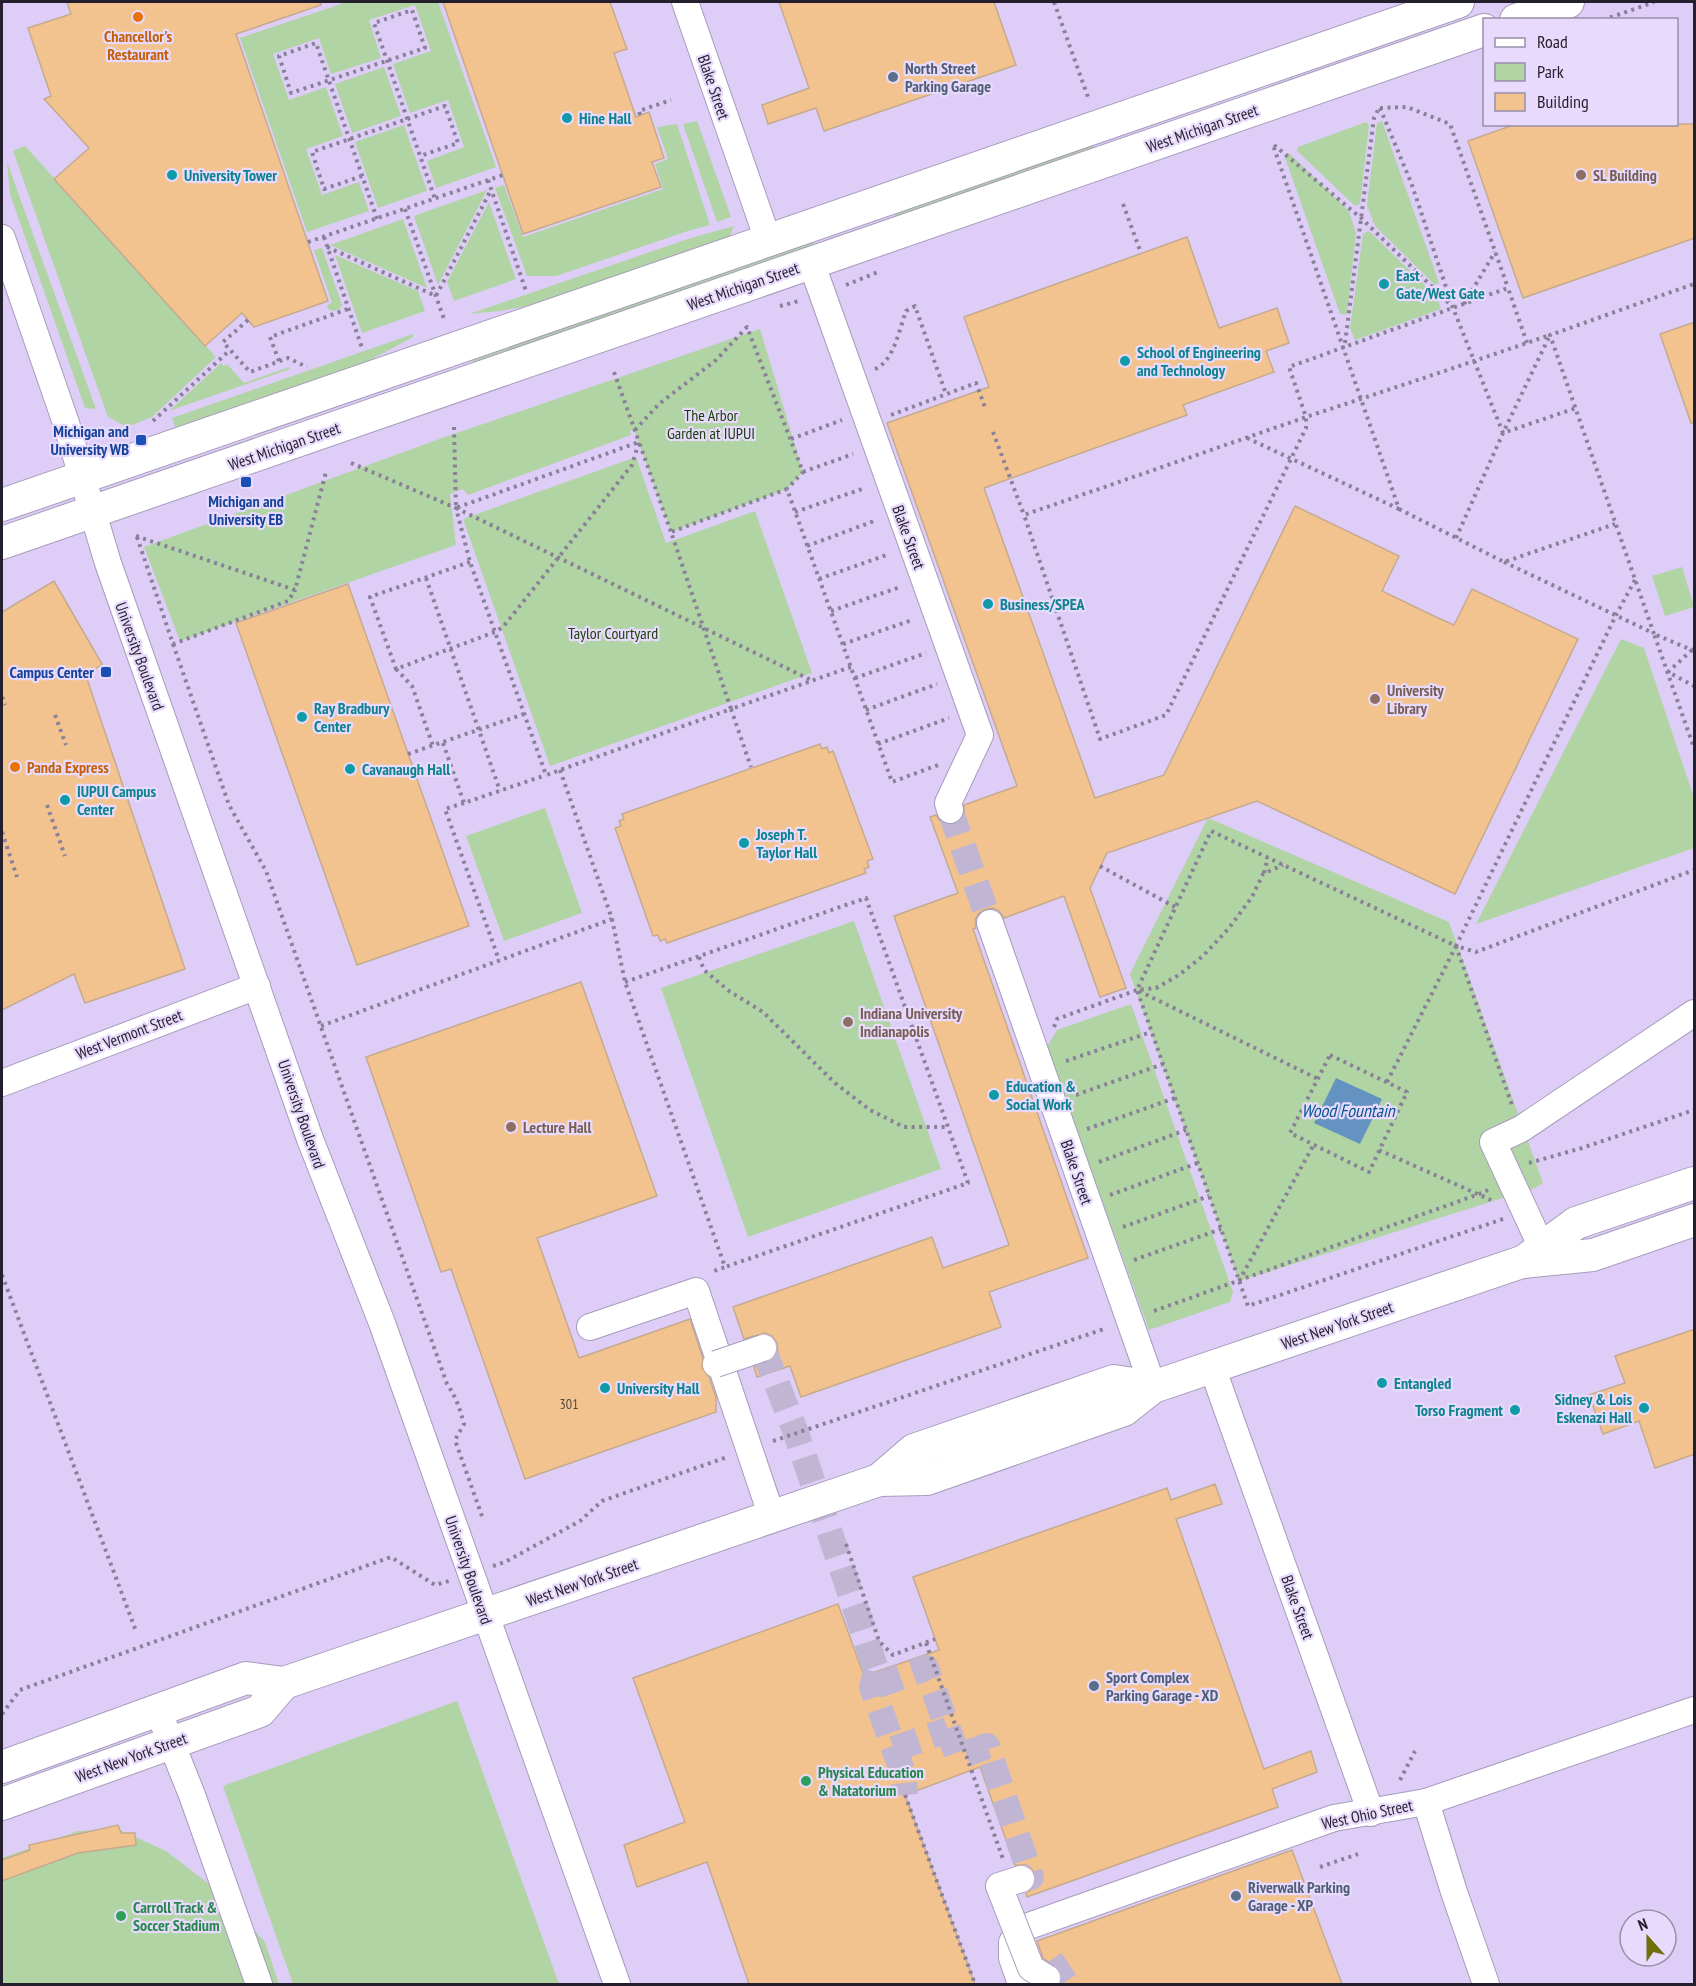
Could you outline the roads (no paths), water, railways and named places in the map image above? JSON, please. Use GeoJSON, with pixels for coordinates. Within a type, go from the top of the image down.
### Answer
{"type":"FeatureCollection","features":[{"type":"Feature","properties":{"kind":"main road"},"geometry":{"type":"LineString","coordinates":[[2,505],[1458,2]]}},
{"type":"Feature","properties":{"kind":"main road"},"geometry":{"type":"LineString","coordinates":[[1522,18],[1568,2]]}},
{"type":"Feature","properties":{"kind":"main road","name":"West Michigan Street"},"geometry":{"type":"LineString","coordinates":[[2,543],[1483,31]]}},
{"type":"Feature","properties":{"kind":"main road","name":"West New York Street"},"geometry":{"type":"LineString","coordinates":[[2,1767],[246,1678],[284,1683],[879,1480],[927,1479],[1124,1410],[1153,1387],[1532,1255],[1576,1223],[1695,1183]]}},
{"type":"Feature","properties":{"kind":"main road","name":"West New York Street"},"geometry":{"type":"LineString","coordinates":[[1532,1255],[1593,1255],[1695,1220]]}},
{"type":"Feature","properties":{"kind":"main road","name":"West New York Street"},"geometry":{"type":"LineString","coordinates":[[2,1804],[260,1711],[284,1683]]}},
{"type":"Feature","properties":{"kind":"street","name":"Blake Street"},"geometry":{"type":"LineString","coordinates":[[685,2],[768,240]]}},
{"type":"Feature","properties":{"kind":"street"},"geometry":{"type":"LineString","coordinates":[[850,212],[862,245]]}},
{"type":"Feature","properties":{"kind":"street","name":"University Boulevard"},"geometry":{"type":"LineString","coordinates":[[2,238],[66,423],[108,563],[310,1140],[382,1323],[617,1984]]}},
{"type":"Feature","properties":{"kind":"street","name":"Blake Street"},"geometry":{"type":"LineString","coordinates":[[811,262],[980,735],[948,803],[950,810]]}},
{"type":"Feature","properties":{"kind":"street","name":"Blake Street"},"geometry":{"type":"LineString","coordinates":[[990,923],[1153,1387]]}},
{"type":"Feature","properties":{"kind":"street","name":"West Vermont Street"},"geometry":{"type":"LineString","coordinates":[[2,1083],[257,986]]}},
{"type":"Feature","properties":{"kind":"street"},"geometry":{"type":"LineString","coordinates":[[1532,1255],[1523,1213],[1493,1142],[1521,1129],[1695,1013]]}},
{"type":"Feature","properties":{"kind":"street"},"geometry":{"type":"LineString","coordinates":[[590,1327],[696,1291],[772,1517]]}},
{"type":"Feature","properties":{"kind":"street"},"geometry":{"type":"LineString","coordinates":[[716,1364],[763,1348]]}},
{"type":"Feature","properties":{"kind":"street","name":"Blake Street"},"geometry":{"type":"LineString","coordinates":[[1212,1367],[1371,1813]]}},
{"type":"Feature","properties":{"kind":"street"},"geometry":{"type":"LineString","coordinates":[[158,1710],[192,1795],[259,1984]]}},
{"type":"Feature","properties":{"kind":"street","name":"West Ohio Street"},"geometry":{"type":"LineString","coordinates":[[1021,1984],[1012,1958],[1012,1942],[1023,1928],[1334,1818],[1426,1802],[1695,1710]]}},
{"type":"Feature","properties":{"kind":"street"},"geometry":{"type":"LineString","coordinates":[[1426,1802],[1486,1984]]}},
{"type":"Feature","properties":{"kind":"street"},"geometry":{"type":"LineString","coordinates":[[1013,1871],[999,1886],[1031,1968],[1047,1978]]}},
{"type":"Feature","properties":{"kind":"water","name":"Wood Fountain"},"geometry":{"type":"Polygon","coordinates":[[[1336,1078],[1382,1099],[1360,1144],[1314,1123],[1336,1078]]]}},
{"type":"Feature","properties":{"kind":"tunnel"},"geometry":{"type":"LineString","coordinates":[[950,810],[990,923]]}},
{"type":"Feature","properties":{"kind":"tunnel"},"geometry":{"type":"LineString","coordinates":[[763,1348],[796,1433],[881,1684],[926,1668],[958,1757],[987,1746],[1031,1877],[1021,1879]]}},
{"type":"Feature","properties":{"kind":"tunnel"},"geometry":{"type":"LineString","coordinates":[[876,1672],[872,1687],[903,1773],[905,1795]]}},
{"type":"Feature","properties":{"kind":"tunnel"},"geometry":{"type":"LineString","coordinates":[[894,1749],[948,1730]]}},
{"type":"Feature","properties":{"kind":"tunnel"},"geometry":{"type":"LineString","coordinates":[[1047,1978],[1076,1959]]}},
{"type":"Feature","properties":{"kind":"place","name":"Chancellor's Restaurant"},"geometry":{"type":"Point","coordinates":[138,17]}},
{"type":"Feature","properties":{"kind":"place","name":"North Street Parking Garage"},"geometry":{"type":"Point","coordinates":[893,77]}},
{"type":"Feature","properties":{"kind":"place","name":"Hine Hall"},"geometry":{"type":"Point","coordinates":[567,118]}},
{"type":"Feature","properties":{"kind":"place","name":"University Tower"},"geometry":{"type":"Point","coordinates":[172,175]}},
{"type":"Feature","properties":{"kind":"place","name":"SL Building"},"geometry":{"type":"Point","coordinates":[1581,175]}},
{"type":"Feature","properties":{"kind":"place","name":"East Gate/West Gate"},"geometry":{"type":"Point","coordinates":[1384,284]}},
{"type":"Feature","properties":{"kind":"place","name":"School of Engineering and Technology"},"geometry":{"type":"Point","coordinates":[1125,361]}},
{"type":"Feature","properties":{"kind":"place","name":"Michigan and University WB"},"geometry":{"type":"Point","coordinates":[141,440]}},
{"type":"Feature","properties":{"kind":"place","name":"Michigan and University EB"},"geometry":{"type":"Point","coordinates":[246,482]}},
{"type":"Feature","properties":{"kind":"place","name":"Business/SPEA"},"geometry":{"type":"Point","coordinates":[988,604]}},
{"type":"Feature","properties":{"kind":"place","name":"Campus Center"},"geometry":{"type":"Point","coordinates":[106,672]}},
{"type":"Feature","properties":{"kind":"place","name":"University Library"},"geometry":{"type":"Point","coordinates":[1375,699]}},
{"type":"Feature","properties":{"kind":"place","name":"Ray Bradbury Center"},"geometry":{"type":"Point","coordinates":[302,717]}},
{"type":"Feature","properties":{"kind":"place","name":"Panda Express"},"geometry":{"type":"Point","coordinates":[15,767]}},
{"type":"Feature","properties":{"kind":"place","name":"Cavanaugh Hall"},"geometry":{"type":"Point","coordinates":[350,769]}},
{"type":"Feature","properties":{"kind":"place","name":"IUPUI Campus Center"},"geometry":{"type":"Point","coordinates":[65,800]}},
{"type":"Feature","properties":{"kind":"place","name":"Joseph T. Taylor Hall"},"geometry":{"type":"Point","coordinates":[744,843]}},
{"type":"Feature","properties":{"kind":"place","name":"Indiana University Indianapolis"},"geometry":{"type":"Point","coordinates":[848,1022]}},
{"type":"Feature","properties":{"kind":"place","name":"Education & Social Work"},"geometry":{"type":"Point","coordinates":[994,1095]}},
{"type":"Feature","properties":{"kind":"place","name":"Lecture Hall"},"geometry":{"type":"Point","coordinates":[511,1127]}},
{"type":"Feature","properties":{"kind":"place","name":"Entangled"},"geometry":{"type":"Point","coordinates":[1382,1383]}},
{"type":"Feature","properties":{"kind":"place","name":"University Hall"},"geometry":{"type":"Point","coordinates":[605,1388]}},
{"type":"Feature","properties":{"kind":"place","name":"Sidney & Lois Eskenazi Hall"},"geometry":{"type":"Point","coordinates":[1644,1408]}},
{"type":"Feature","properties":{"kind":"place","name":"Torso Fragment"},"geometry":{"type":"Point","coordinates":[1515,1410]}},
{"type":"Feature","properties":{"kind":"place","name":"Sport Complex Parking Garage - XD"},"geometry":{"type":"Point","coordinates":[1094,1686]}},
{"type":"Feature","properties":{"kind":"place","name":"Physical Education & Natatorium"},"geometry":{"type":"Point","coordinates":[806,1781]}},
{"type":"Feature","properties":{"kind":"place","name":"Riverwalk Parking Garage - XP"},"geometry":{"type":"Point","coordinates":[1236,1896]}},
{"type":"Feature","properties":{"kind":"place","name":"Carroll Track & Soccer Stadium"},"geometry":{"type":"Point","coordinates":[121,1916]}},
{"type":"Feature","properties":{"kind":"park label","name":"The Arbor Garden at IUPUI"},"geometry":{"type":"Point","coordinates":[711,424]}},
{"type":"Feature","properties":{"kind":"park label","name":"Taylor Courtyard"},"geometry":{"type":"Point","coordinates":[613,633]}}]}
